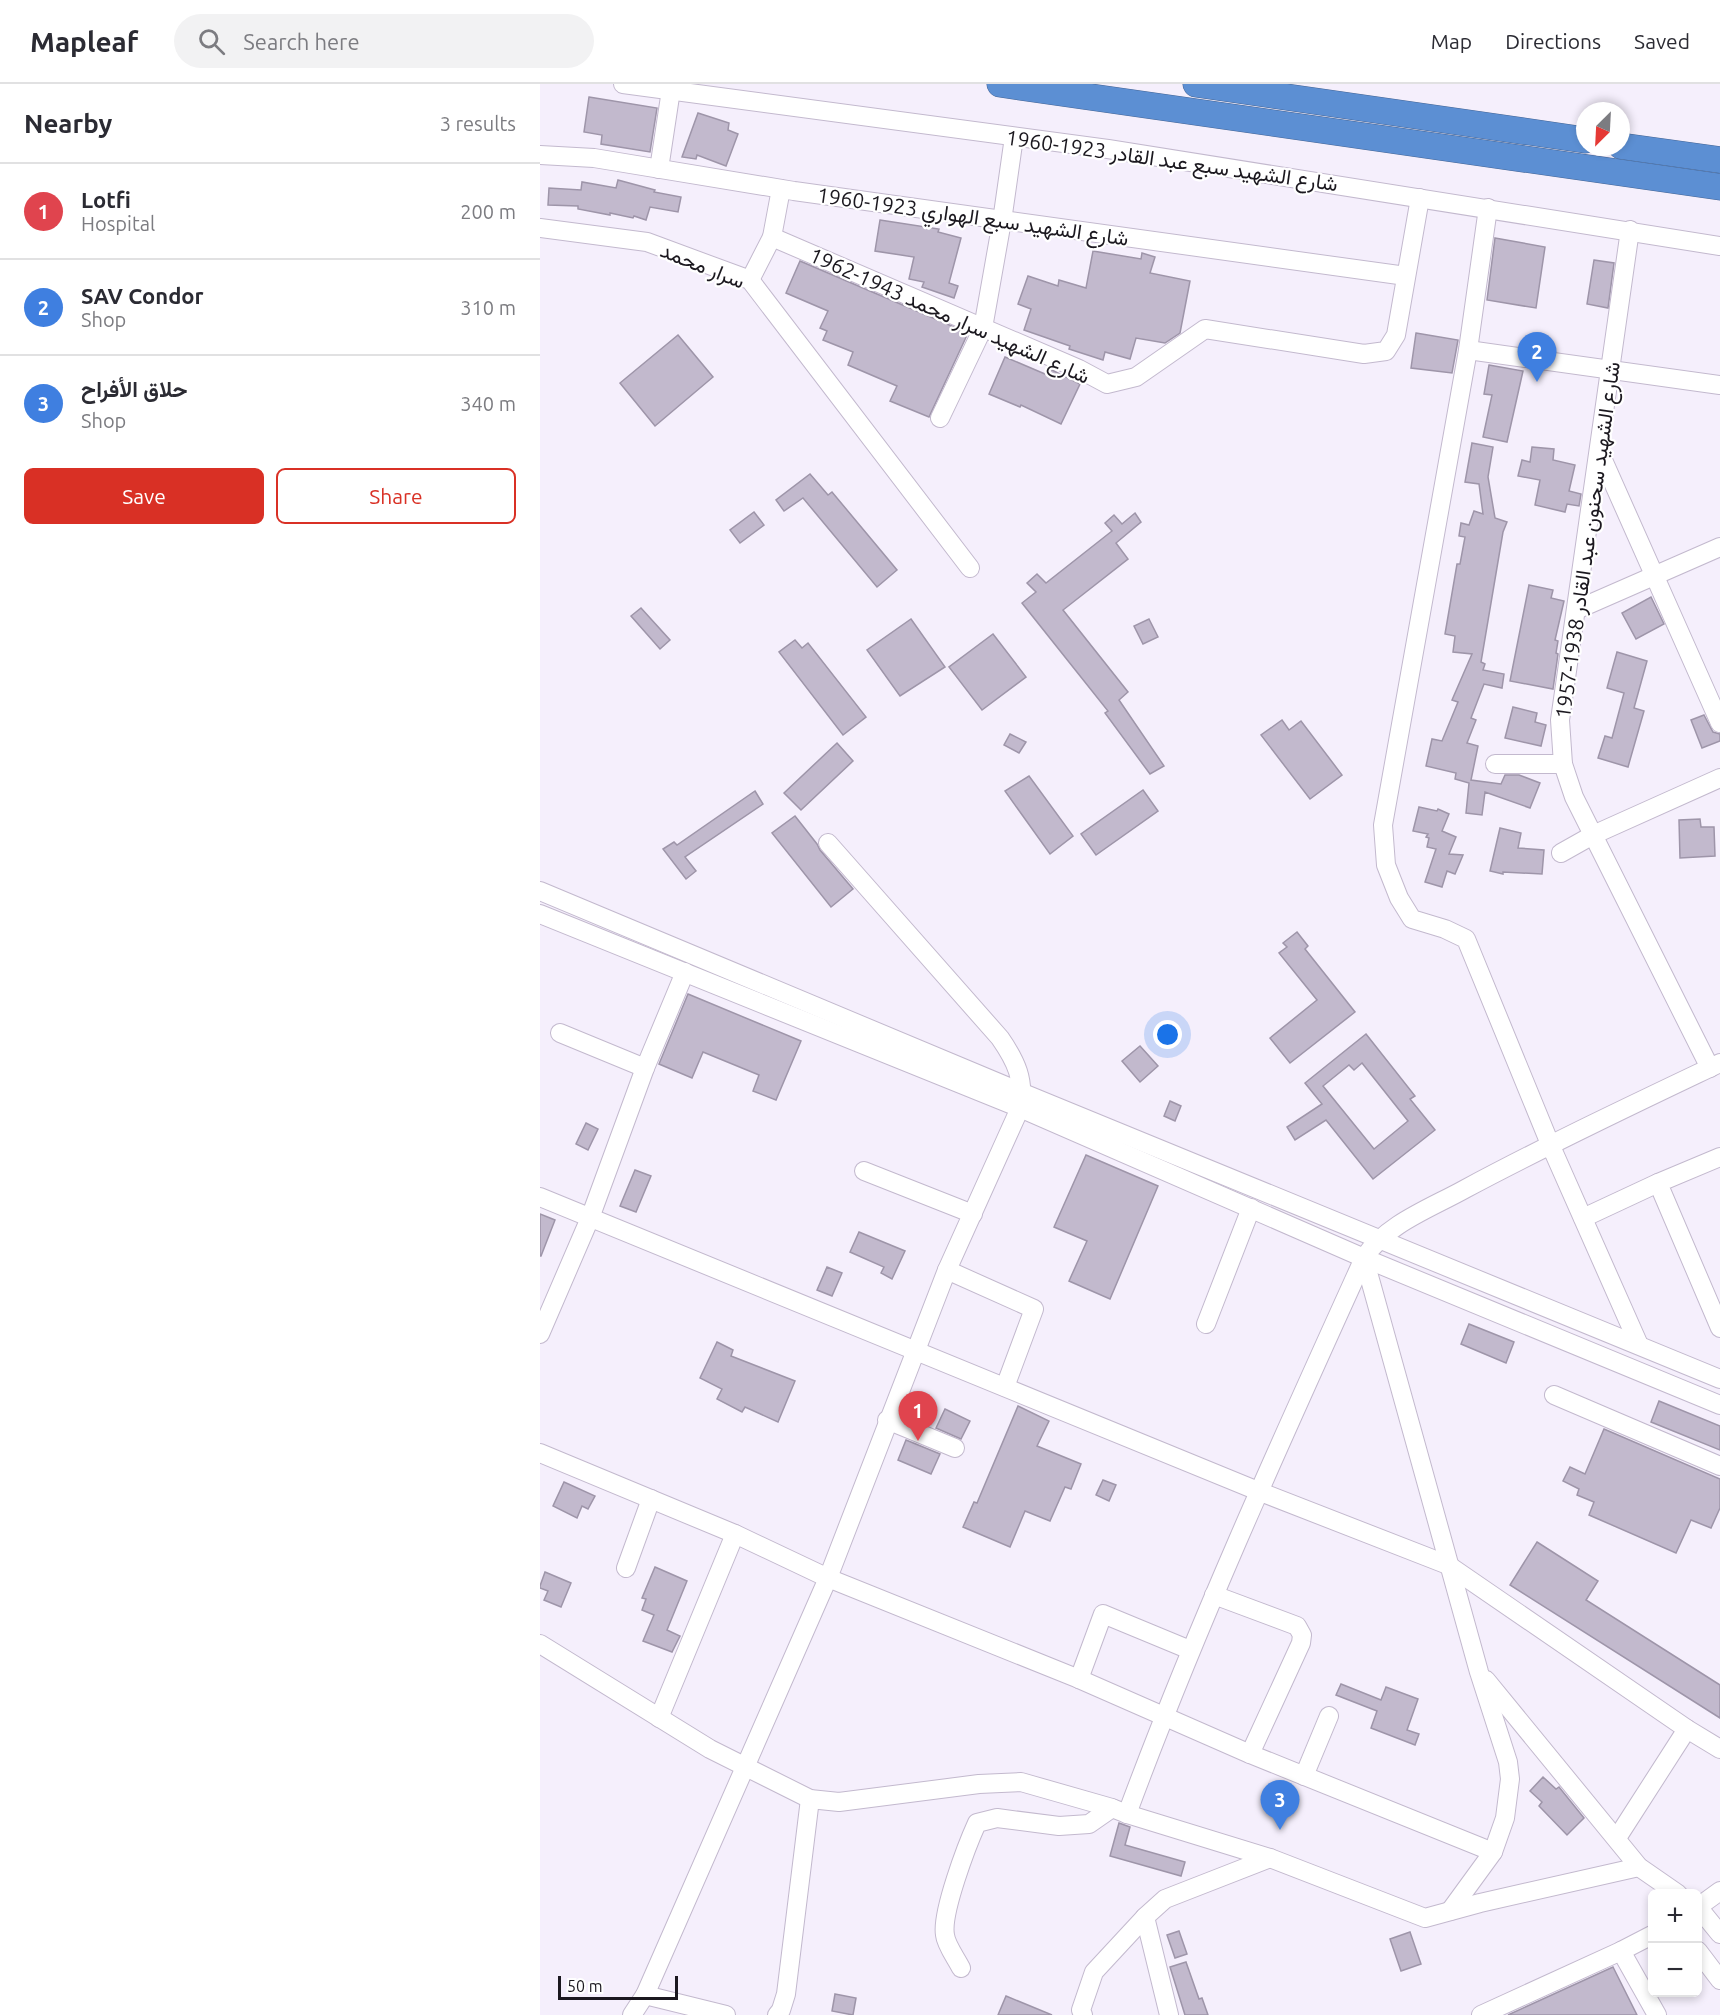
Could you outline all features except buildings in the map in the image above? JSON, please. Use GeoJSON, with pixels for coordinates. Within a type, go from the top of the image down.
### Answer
{"type":"FeatureCollection","features":[{"type":"Feature","properties":{"kind":"highway"},"geometry":{"type":"LineString","coordinates":[[1000,84],[1720,187]]}},
{"type":"Feature","properties":{"kind":"highway"},"geometry":{"type":"LineString","coordinates":[[1196,84],[1576,139]]}},
{"type":"Feature","properties":{"kind":"highway"},"geometry":{"type":"LineString","coordinates":[[1630,147],[1720,160]]}},
{"type":"Feature","properties":{"kind":"street","name":"شارع الشهيد سبع عبد القادر 1923-1960"},"geometry":{"type":"LineString","coordinates":[[623,84],[1014,136],[1630,230],[1720,246]]}},
{"type":"Feature","properties":{"kind":"street"},"geometry":{"type":"LineString","coordinates":[[659,169],[671,90]]}},
{"type":"Feature","properties":{"kind":"street"},"geometry":{"type":"LineString","coordinates":[[940,418],[983,328],[1014,136]]}},
{"type":"Feature","properties":{"kind":"street","name":"شارع الشهيد سبع الهواري 1923-1960"},"geometry":{"type":"LineString","coordinates":[[540,155],[594,158],[781,189],[1406,276]]}},
{"type":"Feature","properties":{"kind":"street"},"geometry":{"type":"LineString","coordinates":[[750,280],[772,237],[781,189]]}},
{"type":"Feature","properties":{"kind":"street","name":"شارع الشهيد سرار محمد 1943-1962"},"geometry":{"type":"LineString","coordinates":[[772,237],[1079,369],[1107,384],[1136,377],[1205,329],[1364,354],[1386,351],[1396,335],[1420,198]]}},
{"type":"Feature","properties":{"kind":"street"},"geometry":{"type":"LineString","coordinates":[[1488,208],[1468,350],[1383,825],[1386,865],[1399,898],[1412,920],[1445,929],[1466,939],[1550,1144],[1640,1345]]}},
{"type":"Feature","properties":{"kind":"street","name":"سرار محمد"},"geometry":{"type":"LineString","coordinates":[[540,228],[647,242],[750,280],[970,568]]}},
{"type":"Feature","properties":{"kind":"street","name":"شارع الشهيد سحنون عبد القادر 1938-1957"},"geometry":{"type":"LineString","coordinates":[[1630,230],[1560,720],[1563,764],[1574,797],[1593,835],[1715,1066]]}},
{"type":"Feature","properties":{"kind":"street"},"geometry":{"type":"LineString","coordinates":[[1468,350],[1720,385]]}},
{"type":"Feature","properties":{"kind":"street"},"geometry":{"type":"LineString","coordinates":[[1599,451],[1720,723]]}},
{"type":"Feature","properties":{"kind":"street"},"geometry":{"type":"LineString","coordinates":[[1576,610],[1720,547]]}},
{"type":"Feature","properties":{"kind":"street"},"geometry":{"type":"LineString","coordinates":[[1495,764],[1563,764]]}},
{"type":"Feature","properties":{"kind":"street"},"geometry":{"type":"LineString","coordinates":[[1561,853],[1593,835],[1720,778]]}},
{"type":"Feature","properties":{"kind":"street"},"geometry":{"type":"LineString","coordinates":[[632,2015],[645,1995],[828,1578],[887,1420],[947,1270],[1021,1100],[1015,1061],[1000,1038],[828,843]]}},
{"type":"Feature","properties":{"kind":"street"},"geometry":{"type":"LineString","coordinates":[[540,891],[1021,1100],[1251,1208],[1720,1405]]}},
{"type":"Feature","properties":{"kind":"street"},"geometry":{"type":"LineString","coordinates":[[540,914],[1380,1239],[1720,1378]]}},
{"type":"Feature","properties":{"kind":"street"},"geometry":{"type":"LineString","coordinates":[[540,1334],[590,1218],[645,1068],[685,972]]}},
{"type":"Feature","properties":{"kind":"street"},"geometry":{"type":"LineString","coordinates":[[560,1033],[645,1068]]}},
{"type":"Feature","properties":{"kind":"street"},"geometry":{"type":"LineString","coordinates":[[961,1968],[945,1938],[943,1923],[969,1840],[977,1823],[997,1818],[1059,1826],[1089,1824],[1119,1811],[1164,1715],[1258,1491],[1364,1257],[1371,1247],[1405,1222],[1550,1144],[1715,1066]]}},
{"type":"Feature","properties":{"kind":"street"},"geometry":{"type":"LineString","coordinates":[[1583,1218],[1720,1157]]}},
{"type":"Feature","properties":{"kind":"street"},"geometry":{"type":"LineString","coordinates":[[864,1171],[973,1214]]}},
{"type":"Feature","properties":{"kind":"street"},"geometry":{"type":"LineString","coordinates":[[1658,1183],[1720,1328]]}},
{"type":"Feature","properties":{"kind":"street"},"geometry":{"type":"LineString","coordinates":[[540,1197],[1258,1491],[1448,1565],[1687,1729],[1720,1749]]}},
{"type":"Feature","properties":{"kind":"street"},"geometry":{"type":"LineString","coordinates":[[1206,1324],[1251,1208]]}},
{"type":"Feature","properties":{"kind":"street"},"geometry":{"type":"LineString","coordinates":[[1364,1257],[1448,1565],[1508,1762],[1510,1779],[1505,1818],[1493,1852],[1450,1911]]}},
{"type":"Feature","properties":{"kind":"street"},"geometry":{"type":"LineString","coordinates":[[947,1270],[1034,1309],[1005,1388]]}},
{"type":"Feature","properties":{"kind":"street"},"geometry":{"type":"LineString","coordinates":[[1554,1395],[1720,1466]]}},
{"type":"Feature","properties":{"kind":"street"},"geometry":{"type":"LineString","coordinates":[[887,1420],[955,1448]]}},
{"type":"Feature","properties":{"kind":"street"},"geometry":{"type":"LineString","coordinates":[[540,1453],[735,1534],[828,1578],[1079,1679],[1250,1754],[1493,1852]]}},
{"type":"Feature","properties":{"kind":"street"},"geometry":{"type":"LineString","coordinates":[[626,1568],[651,1499]]}},
{"type":"Feature","properties":{"kind":"street"},"geometry":{"type":"LineString","coordinates":[[659,1718],[735,1534]]}},
{"type":"Feature","properties":{"kind":"street"},"geometry":{"type":"LineString","coordinates":[[1214,1595],[1297,1626],[1302,1635],[1301,1643],[1250,1754]]}},
{"type":"Feature","properties":{"kind":"street"},"geometry":{"type":"LineString","coordinates":[[1079,1679],[1103,1614],[1190,1650]]}},
{"type":"Feature","properties":{"kind":"street"},"geometry":{"type":"LineString","coordinates":[[540,1644],[710,1749],[810,1799],[839,1802],[969,1785],[1021,1782],[1270,1858],[1425,1917],[1639,1867]]}},
{"type":"Feature","properties":{"kind":"street"},"geometry":{"type":"LineString","coordinates":[[1479,1672],[1639,1867],[1672,1889]]}},
{"type":"Feature","properties":{"kind":"street"},"geometry":{"type":"LineString","coordinates":[[1304,1776],[1329,1716]]}},
{"type":"Feature","properties":{"kind":"street"},"geometry":{"type":"LineString","coordinates":[[1617,1838],[1687,1729]]}},
{"type":"Feature","properties":{"kind":"street"},"geometry":{"type":"LineString","coordinates":[[777,2015],[782,2010],[786,1994],[810,1799]]}},
{"type":"Feature","properties":{"kind":"street"},"geometry":{"type":"LineString","coordinates":[[1083,2015],[1081,2010],[1094,1972],[1165,1899],[1270,1858]]}},
{"type":"Feature","properties":{"kind":"street"},"geometry":{"type":"LineString","coordinates":[[1702,1904],[1720,1891]]}},
{"type":"Feature","properties":{"kind":"street"},"geometry":{"type":"LineString","coordinates":[[1702,1912],[1720,1934]]}},
{"type":"Feature","properties":{"kind":"street"},"geometry":{"type":"LineString","coordinates":[[1145,1917],[1169,2015]]}},
{"type":"Feature","properties":{"kind":"street"},"geometry":{"type":"LineString","coordinates":[[1481,2015],[1648,1938]]}},
{"type":"Feature","properties":{"kind":"street"},"geometry":{"type":"LineString","coordinates":[[1621,1951],[1657,2015]]}},
{"type":"Feature","properties":{"kind":"street"},"geometry":{"type":"LineString","coordinates":[[1702,1956],[1720,1980]]}},
{"type":"Feature","properties":{"kind":"street"},"geometry":{"type":"LineString","coordinates":[[645,1995],[726,2015]]}},
{"type":"Feature","properties":{"kind":"place","name":"SAV Condor"},"geometry":{"type":"Point","coordinates":[1537,382]}},
{"type":"Feature","properties":{"kind":"place","name":"Lotfi"},"geometry":{"type":"Point","coordinates":[918,1441]}},
{"type":"Feature","properties":{"kind":"place","name":"حلاق الأفراح"},"geometry":{"type":"Point","coordinates":[1280,1830]}}]}
